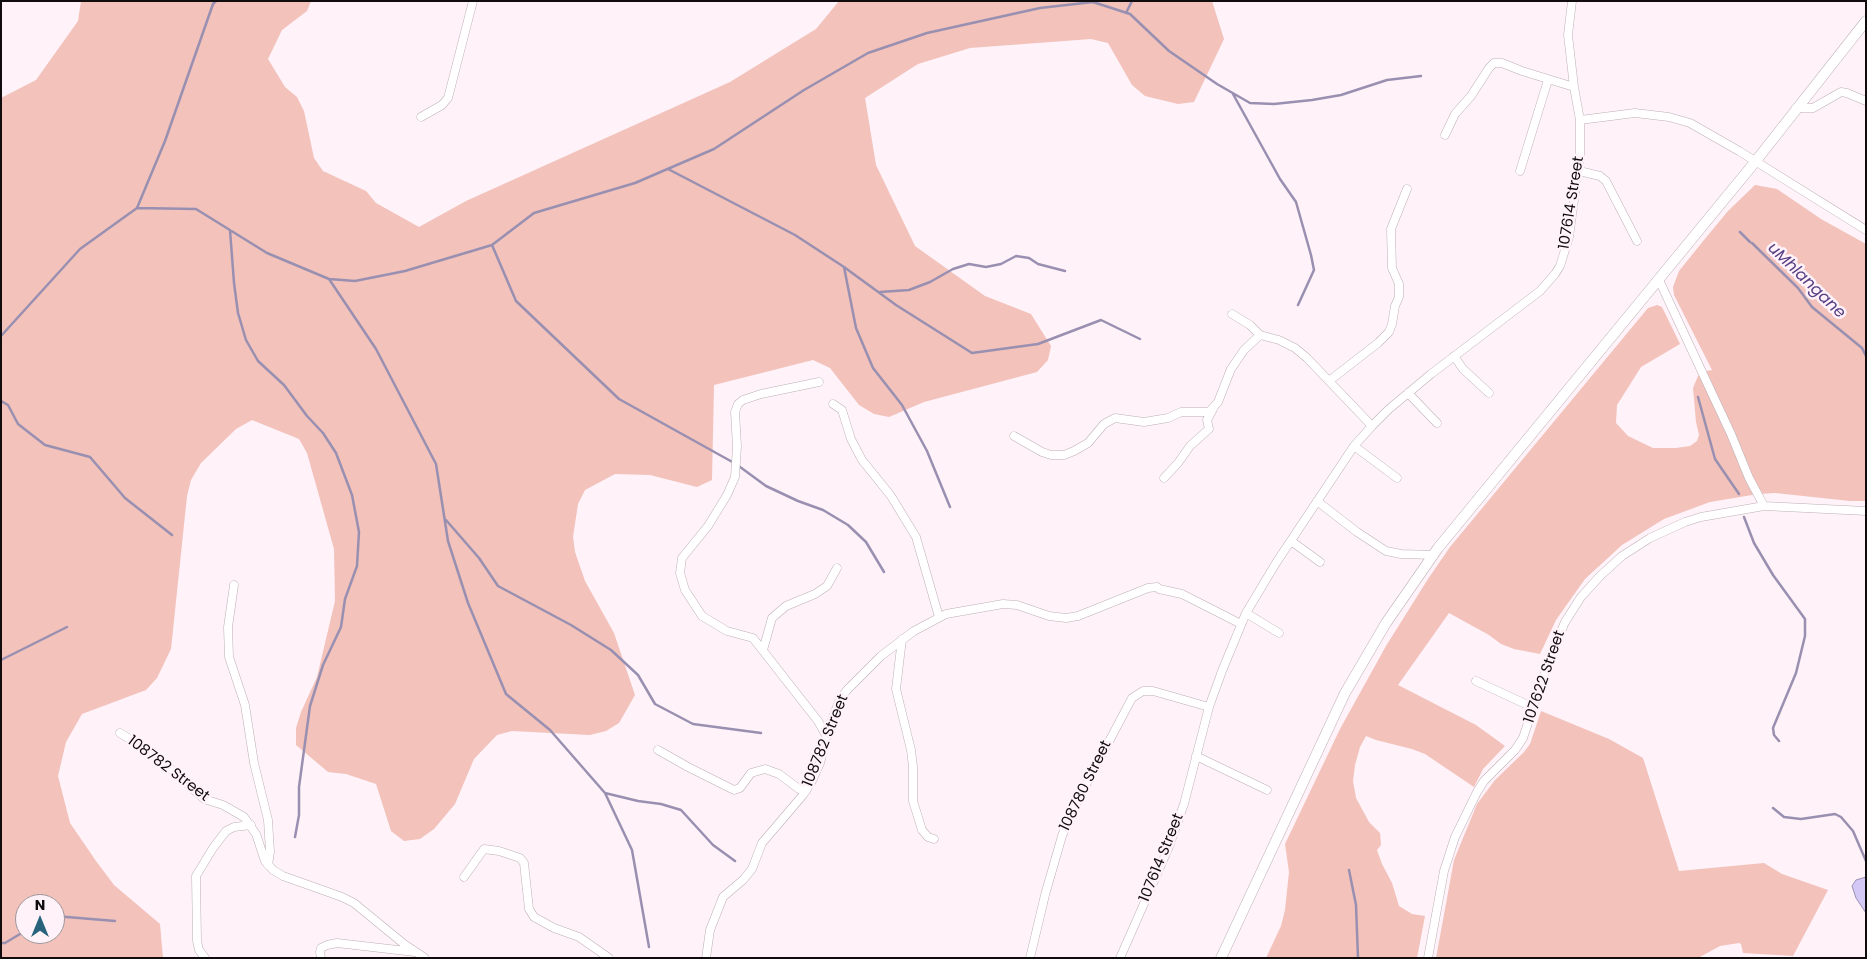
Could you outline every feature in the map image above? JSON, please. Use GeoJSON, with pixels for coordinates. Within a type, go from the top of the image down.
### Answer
{"type":"FeatureCollection","features":[{"type":"Feature","properties":{"kind":"main road"},"geometry":{"type":"LineString","coordinates":[[1222,958],[1345,693],[1386,623],[1434,555],[1755,162],[1866,21]]}},
{"type":"Feature","properties":{"kind":"street"},"geometry":{"type":"LineString","coordinates":[[421,118],[448,98],[473,1]]}},
{"type":"Feature","properties":{"kind":"street","name":"107614 Street"},"geometry":{"type":"LineString","coordinates":[[1120,958],[1168,849],[1184,804],[1209,707],[1241,624],[1276,563],[1354,446],[1372,426],[1408,393],[1532,297],[1555,274],[1564,256],[1569,237],[1579,171],[1580,120],[1568,35],[1572,1]]}},
{"type":"Feature","properties":{"kind":"street"},"geometry":{"type":"LineString","coordinates":[[1445,135],[1455,114],[1471,96],[1491,65],[1502,63],[1548,80],[1574,87]]}},
{"type":"Feature","properties":{"kind":"street"},"geometry":{"type":"LineString","coordinates":[[1520,171],[1548,80]]}},
{"type":"Feature","properties":{"kind":"street"},"geometry":{"type":"LineString","coordinates":[[1796,108],[1813,108],[1841,92],[1866,101]]}},
{"type":"Feature","properties":{"kind":"street"},"geometry":{"type":"LineString","coordinates":[[1580,120],[1635,113],[1670,117],[1690,123],[1866,230]]}},
{"type":"Feature","properties":{"kind":"street"},"geometry":{"type":"LineString","coordinates":[[1579,171],[1600,176],[1606,181],[1637,241]]}},
{"type":"Feature","properties":{"kind":"street"},"geometry":{"type":"LineString","coordinates":[[1329,381],[1378,343],[1388,332],[1392,324],[1399,284],[1392,268],[1391,229],[1407,189]]}},
{"type":"Feature","properties":{"kind":"street"},"geometry":{"type":"LineString","coordinates":[[1659,280],[1731,434],[1749,478],[1764,506]]}},
{"type":"Feature","properties":{"kind":"street"},"geometry":{"type":"LineString","coordinates":[[1232,314],[1250,325],[1260,335],[1279,340],[1295,348],[1372,426]]}},
{"type":"Feature","properties":{"kind":"street"},"geometry":{"type":"LineString","coordinates":[[1164,478],[1190,446],[1209,429],[1207,420],[1215,407],[1231,369],[1244,350],[1260,335]]}},
{"type":"Feature","properties":{"kind":"street"},"geometry":{"type":"LineString","coordinates":[[1454,356],[1463,369],[1489,393]]}},
{"type":"Feature","properties":{"kind":"street"},"geometry":{"type":"LineString","coordinates":[[819,382],[761,394],[743,400],[738,404],[735,412],[737,446],[734,477],[728,495],[708,526],[682,558],[680,577],[685,590],[702,616],[726,631],[751,636],[764,650],[818,721],[827,737]]}},
{"type":"Feature","properties":{"kind":"street"},"geometry":{"type":"LineString","coordinates":[[1408,393],[1436,423]]}},
{"type":"Feature","properties":{"kind":"street"},"geometry":{"type":"LineString","coordinates":[[833,404],[842,410],[851,439],[862,460],[891,496],[916,537],[939,617]]}},
{"type":"Feature","properties":{"kind":"street"},"geometry":{"type":"LineString","coordinates":[[1014,436],[1042,452],[1051,455],[1064,454],[1088,443],[1104,424],[1114,418],[1144,422],[1168,418],[1181,412],[1209,412],[1215,407]]}},
{"type":"Feature","properties":{"kind":"street"},"geometry":{"type":"LineString","coordinates":[[1354,446],[1397,478]]}},
{"type":"Feature","properties":{"kind":"street"},"geometry":{"type":"LineString","coordinates":[[1317,501],[1357,532],[1386,551],[1401,554],[1434,555]]}},
{"type":"Feature","properties":{"kind":"street","name":"107622 Street"},"geometry":{"type":"LineString","coordinates":[[1428,958],[1444,872],[1455,837],[1484,781],[1515,750],[1523,738],[1548,664],[1565,622],[1581,597],[1610,566],[1650,538],[1685,522],[1708,516],[1764,506],[1866,511]]}},
{"type":"Feature","properties":{"kind":"street"},"geometry":{"type":"LineString","coordinates":[[1291,541],[1320,562]]}},
{"type":"Feature","properties":{"kind":"street"},"geometry":{"type":"LineString","coordinates":[[764,650],[772,618],[786,606],[815,594],[828,586],[837,568]]}},
{"type":"Feature","properties":{"kind":"street"},"geometry":{"type":"LineString","coordinates":[[234,585],[229,618],[229,657],[245,705],[254,763],[268,820],[270,852],[268,865]]}},
{"type":"Feature","properties":{"kind":"street","name":"108782 Street"},"geometry":{"type":"LineString","coordinates":[[706,958],[710,930],[723,897],[743,880],[752,869],[762,843],[806,791],[820,763],[830,725],[840,699],[881,656],[902,639],[939,617],[960,610],[1011,604],[1049,616],[1066,618],[1078,616],[1148,588],[1157,587],[1182,594],[1241,624]]}},
{"type":"Feature","properties":{"kind":"street"},"geometry":{"type":"LineString","coordinates":[[1246,613],[1278,633]]}},
{"type":"Feature","properties":{"kind":"street"},"geometry":{"type":"LineString","coordinates":[[902,639],[896,689],[911,750],[913,801],[922,830],[928,837],[934,840]]}},
{"type":"Feature","properties":{"kind":"street"},"geometry":{"type":"LineString","coordinates":[[1476,681],[1534,708]]}},
{"type":"Feature","properties":{"kind":"street","name":"108780 Street"},"geometry":{"type":"LineString","coordinates":[[1030,958],[1045,894],[1062,836],[1076,804],[1132,698],[1143,691],[1153,690],[1209,707]]}},
{"type":"Feature","properties":{"kind":"street","name":"108782 Street"},"geometry":{"type":"LineString","coordinates":[[120,732],[155,756],[204,799],[236,812],[251,824]]}},
{"type":"Feature","properties":{"kind":"street"},"geometry":{"type":"LineString","coordinates":[[658,750],[688,768],[734,790],[740,788],[751,773],[766,769],[779,774],[799,789],[806,791]]}},
{"type":"Feature","properties":{"kind":"street"},"geometry":{"type":"LineString","coordinates":[[1196,756],[1267,790]]}},
{"type":"Feature","properties":{"kind":"street"},"geometry":{"type":"LineString","coordinates":[[204,958],[199,950],[197,941],[196,876],[226,831],[234,827],[251,824],[268,865],[283,876],[354,903],[404,944],[425,958]]}},
{"type":"Feature","properties":{"kind":"street"},"geometry":{"type":"LineString","coordinates":[[464,877],[484,849],[500,851],[520,858],[524,863],[530,909],[534,917],[554,928],[579,937],[609,958]]}},
{"type":"Feature","properties":{"kind":"street"},"geometry":{"type":"LineString","coordinates":[[321,958],[321,948],[337,943],[417,953]]}},
{"type":"Feature","properties":{"kind":"shaded area"},"geometry":{"type":"Polygon","coordinates":[[[81,1],[311,1],[307,11],[282,30],[268,59],[285,87],[297,97],[304,111],[314,158],[323,171],[366,191],[376,203],[419,227],[466,201],[730,82],[816,29],[839,1],[1212,1],[1224,39],[1194,102],[1178,104],[1145,96],[1132,85],[1108,43],[1091,39],[970,48],[918,64],[865,98],[876,165],[915,246],[985,296],[1031,314],[1051,346],[1048,360],[1037,372],[924,402],[889,417],[874,414],[859,405],[830,368],[813,360],[714,385],[712,480],[697,487],[650,475],[615,474],[585,490],[578,504],[573,537],[575,552],[585,581],[614,633],[635,695],[619,723],[606,731],[590,735],[512,731],[497,735],[474,759],[455,804],[434,829],[420,839],[404,841],[391,831],[376,784],[346,774],[328,772],[296,745],[296,728],[317,677],[335,601],[334,549],[307,453],[299,439],[252,420],[236,429],[201,463],[191,480],[187,496],[171,649],[157,678],[146,690],[82,714],[66,742],[58,776],[70,823],[96,861],[114,885],[160,924],[163,958],[1,958],[1,98],[36,80],[78,21],[81,1]]]}},
{"type":"Feature","properties":{"kind":"shaded area"},"geometry":{"type":"Polygon","coordinates":[[[1755,185],[1777,189],[1821,219],[1866,244],[1866,501],[1775,493],[1758,494],[1710,502],[1664,519],[1622,545],[1585,579],[1556,620],[1540,654],[1514,649],[1501,644],[1489,635],[1449,613],[1398,685],[1476,725],[1505,746],[1483,769],[1474,787],[1425,754],[1366,736],[1360,747],[1353,781],[1356,798],[1369,822],[1380,833],[1381,845],[1377,850],[1392,883],[1399,906],[1412,914],[1425,916],[1417,958],[1266,958],[1281,926],[1285,910],[1289,872],[1285,844],[1340,729],[1386,646],[1450,547],[1648,308],[1657,305],[1662,307],[1680,344],[1641,367],[1617,405],[1616,423],[1628,436],[1653,448],[1690,446],[1697,441],[1699,435],[1693,388],[1698,376],[1712,370],[1674,295],[1673,287],[1679,271],[1728,211],[1755,185]]]}},
{"type":"Feature","properties":{"kind":"shaded area"},"geometry":{"type":"Polygon","coordinates":[[[1541,711],[1609,739],[1643,758],[1679,871],[1764,863],[1782,874],[1828,890],[1793,956],[1743,953],[1739,943],[1720,946],[1698,958],[1436,958],[1454,860],[1477,804],[1495,780],[1530,744],[1541,711]]]}},
{"type":"Feature","properties":{"kind":"shaded area"},"geometry":{"type":"Polygon","coordinates":[[[1866,877],[1866,913],[1856,898],[1852,886],[1856,880],[1866,877]]]}},
{"type":"Feature","properties":{"kind":"waterway"},"geometry":{"type":"LineString","coordinates":[[137,208],[165,141],[213,4],[216,1]]}},
{"type":"Feature","properties":{"kind":"waterway"},"geometry":{"type":"LineString","coordinates":[[1126,13],[1132,1]]}},
{"type":"Feature","properties":{"kind":"waterway"},"geometry":{"type":"LineString","coordinates":[[1,336],[80,249],[137,208],[196,209],[267,253],[329,279],[355,281],[405,271],[492,245],[534,213],[635,183],[714,149],[804,90],[868,53],[927,33],[1040,8],[1093,2],[1130,14],[1169,51],[1217,84],[1250,103],[1274,104],[1312,100],[1341,95],[1387,80],[1421,76]]}},
{"type":"Feature","properties":{"kind":"waterway"},"geometry":{"type":"LineString","coordinates":[[1233,94],[1280,179],[1296,202],[1314,270],[1298,305]]}},
{"type":"Feature","properties":{"kind":"waterway"},"geometry":{"type":"LineString","coordinates":[[668,169],[795,235],[844,267],[896,305],[972,353],[1038,344],[1101,320],[1140,339]]}},
{"type":"Feature","properties":{"kind":"waterway"},"geometry":{"type":"LineString","coordinates":[[230,230],[238,313],[246,340],[258,361],[284,385],[307,416],[323,433],[336,453],[352,495],[359,532],[357,566],[345,599],[341,627],[323,665],[310,706],[299,787],[299,815],[295,837]]}},
{"type":"Feature","properties":{"kind":"waterway","name":"uMhlangane"},"geometry":{"type":"LineString","coordinates":[[1740,232],[1750,242]]}},
{"type":"Feature","properties":{"kind":"waterway","name":"uMhlangane"},"geometry":{"type":"LineString","coordinates":[[1752,243],[1798,288],[1812,307],[1862,348],[1866,356]]}},
{"type":"Feature","properties":{"kind":"waterway"},"geometry":{"type":"LineString","coordinates":[[492,245],[516,301],[619,399],[736,464],[766,486],[823,510],[848,525],[866,542],[884,572]]}},
{"type":"Feature","properties":{"kind":"waterway"},"geometry":{"type":"LineString","coordinates":[[880,292],[909,290],[930,282],[953,269],[969,264],[986,267],[1001,264],[1016,256],[1029,258],[1038,264],[1065,271]]}},
{"type":"Feature","properties":{"kind":"waterway"},"geometry":{"type":"LineString","coordinates":[[844,267],[856,328],[873,368],[902,405],[927,451],[950,507]]}},
{"type":"Feature","properties":{"kind":"waterway"},"geometry":{"type":"LineString","coordinates":[[329,279],[376,349],[436,464],[448,541],[468,603],[506,694],[550,730],[605,793],[632,850],[649,947]]}},
{"type":"Feature","properties":{"kind":"waterway"},"geometry":{"type":"LineString","coordinates":[[1698,397],[1715,459],[1739,494]]}},
{"type":"Feature","properties":{"kind":"waterway"},"geometry":{"type":"LineString","coordinates":[[1,401],[8,405],[18,424],[45,445],[90,457],[125,498],[172,535]]}},
{"type":"Feature","properties":{"kind":"waterway"},"geometry":{"type":"LineString","coordinates":[[1744,517],[1754,543],[1773,575],[1805,619],[1805,636],[1796,673],[1773,728],[1774,735],[1779,741]]}},
{"type":"Feature","properties":{"kind":"waterway"},"geometry":{"type":"LineString","coordinates":[[446,520],[479,558],[498,586],[571,625],[611,650],[638,675],[655,704],[693,724],[761,733]]}},
{"type":"Feature","properties":{"kind":"waterway"},"geometry":{"type":"LineString","coordinates":[[1,660],[67,627]]}},
{"type":"Feature","properties":{"kind":"waterway"},"geometry":{"type":"LineString","coordinates":[[605,793],[681,810],[713,845],[735,861]]}},
{"type":"Feature","properties":{"kind":"waterway"},"geometry":{"type":"LineString","coordinates":[[1773,808],[1784,817],[1801,819],[1835,814],[1841,817],[1853,831],[1866,861]]}},
{"type":"Feature","properties":{"kind":"waterway"},"geometry":{"type":"LineString","coordinates":[[1349,870],[1356,905],[1358,958]]}},
{"type":"Feature","properties":{"kind":"waterway"},"geometry":{"type":"LineString","coordinates":[[65,917],[115,921]]}},
{"type":"Feature","properties":{"kind":"waterway"},"geometry":{"type":"LineString","coordinates":[[1,943],[5,943],[15,937]]}}]}
